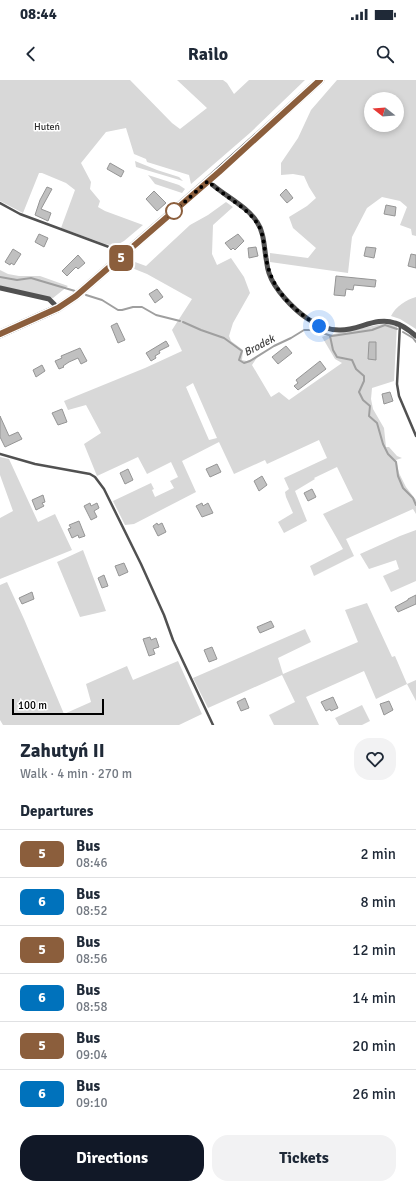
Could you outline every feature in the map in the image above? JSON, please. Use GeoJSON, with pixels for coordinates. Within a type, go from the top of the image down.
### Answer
{"type":"FeatureCollection","features":[{"type":"Feature","properties":{"kind":"main road"},"geometry":{"type":"LineString","coordinates":[[0,334],[58,308],[76,296],[125,255],[320,80]]}},
{"type":"Feature","properties":{"kind":"street"},"geometry":{"type":"LineString","coordinates":[[208,181],[251,214],[261,230],[268,272],[274,284],[291,304],[306,318],[327,329],[340,330],[384,321],[400,324],[416,336]]}},
{"type":"Feature","properties":{"kind":"street"},"geometry":{"type":"LineString","coordinates":[[0,288],[49,300],[58,308]]}},
{"type":"Feature","properties":{"kind":"lane"},"geometry":{"type":"LineString","coordinates":[[0,203],[20,214],[117,250],[125,255]]}},
{"type":"Feature","properties":{"kind":"lane"},"geometry":{"type":"LineString","coordinates":[[400,324],[397,384],[400,396],[416,436]]}},
{"type":"Feature","properties":{"kind":"lane"},"geometry":{"type":"LineString","coordinates":[[0,454],[35,464],[84,472],[95,477],[100,482],[108,495],[141,564],[164,615],[173,640],[213,725]]}},
{"type":"Feature","properties":{"kind":"green space","name":"Huteń"},"geometry":{"type":"Polygon","coordinates":[[[0,80],[130,80],[172,123],[180,129],[207,108],[177,80],[223,80],[227,83],[234,94],[249,80],[305,80],[251,132],[191,184],[189,175],[147,162],[146,159],[134,154],[126,128],[106,132],[81,163],[91,182],[90,189],[100,201],[98,207],[143,225],[124,241],[115,246],[105,244],[61,228],[75,190],[66,183],[42,173],[39,173],[23,213],[0,201],[0,80]]]}},
{"type":"Feature","properties":{"kind":"green space"},"geometry":{"type":"Polygon","coordinates":[[[337,80],[416,80],[416,236],[412,235],[411,229],[400,225],[407,207],[400,201],[382,197],[367,208],[352,237],[348,273],[270,262],[270,253],[308,258],[316,248],[293,228],[289,217],[307,206],[316,198],[304,176],[293,174],[281,175],[281,163],[298,138],[311,110],[337,80]]]}},
{"type":"Feature","properties":{"kind":"green space"},"geometry":{"type":"Polygon","coordinates":[[[135,161],[179,177],[183,181],[136,167],[135,161]]]}},
{"type":"Feature","properties":{"kind":"green space"},"geometry":{"type":"Polygon","coordinates":[[[148,175],[179,185],[185,189],[182,193],[155,184],[148,175]]]}},
{"type":"Feature","properties":{"kind":"green space"},"geometry":{"type":"Polygon","coordinates":[[[226,202],[233,207],[213,225],[212,254],[217,265],[231,258],[244,277],[250,293],[233,323],[229,336],[231,341],[243,350],[242,360],[247,361],[258,356],[252,365],[271,397],[279,392],[289,400],[342,363],[335,359],[322,337],[387,323],[397,326],[394,381],[372,388],[371,399],[373,409],[384,428],[386,447],[389,447],[397,456],[402,458],[396,460],[399,473],[406,487],[416,500],[416,514],[413,509],[346,539],[354,556],[314,576],[310,566],[343,549],[323,514],[353,500],[337,467],[314,478],[315,479],[295,491],[307,521],[284,533],[278,522],[293,513],[286,497],[285,492],[289,489],[284,478],[327,458],[319,440],[267,464],[265,460],[234,474],[219,442],[182,461],[196,492],[134,524],[125,525],[113,501],[151,483],[154,489],[152,490],[155,497],[174,488],[170,481],[178,477],[171,462],[147,474],[138,457],[97,476],[84,444],[101,433],[86,405],[68,410],[64,401],[145,368],[182,351],[172,330],[192,299],[147,274],[127,266],[135,262],[146,266],[190,225],[208,215],[226,202]],[[193,383],[186,387],[209,440],[217,438],[193,383]]]}},
{"type":"Feature","properties":{"kind":"green space"},"geometry":{"type":"Polygon","coordinates":[[[0,270],[8,274],[19,276],[40,276],[68,286],[53,298],[0,286],[0,270]]]}},
{"type":"Feature","properties":{"kind":"green space"},"geometry":{"type":"Polygon","coordinates":[[[416,297],[416,329],[400,319],[391,316],[402,304],[416,297]]]}},
{"type":"Feature","properties":{"kind":"green space"},"geometry":{"type":"Polygon","coordinates":[[[0,457],[9,459],[38,522],[55,514],[72,550],[0,579],[0,518],[13,511],[0,475],[0,457]]]}},
{"type":"Feature","properties":{"kind":"green space"},"geometry":{"type":"Polygon","coordinates":[[[416,530],[416,581],[391,592],[383,576],[399,569],[396,560],[369,569],[360,554],[416,530]]]}},
{"type":"Feature","properties":{"kind":"green space"},"geometry":{"type":"Polygon","coordinates":[[[83,550],[106,611],[80,617],[57,562],[83,550]]]}},
{"type":"Feature","properties":{"kind":"green space"},"geometry":{"type":"Polygon","coordinates":[[[7,582],[64,714],[91,702],[86,684],[127,666],[133,680],[178,661],[202,714],[179,725],[3,725],[0,720],[0,585],[7,582]]]}},
{"type":"Feature","properties":{"kind":"green space"},"geometry":{"type":"Polygon","coordinates":[[[367,603],[392,657],[395,656],[407,684],[376,699],[364,671],[306,697],[319,725],[274,725],[269,715],[295,702],[282,675],[208,708],[193,678],[305,629],[311,642],[278,658],[283,674],[358,642],[345,610],[367,603]]]}},
{"type":"Feature","properties":{"kind":"green space"},"geometry":{"type":"Polygon","coordinates":[[[416,680],[416,701],[407,684],[416,680]]]}},
{"type":"Feature","properties":{"kind":"green space"},"geometry":{"type":"Polygon","coordinates":[[[362,705],[370,721],[362,725],[339,725],[335,718],[362,705]]]}},
{"type":"Feature","properties":{"kind":"building"},"geometry":{"type":"Polygon","coordinates":[[[110,163],[124,171],[121,177],[107,169],[110,163]]]}},
{"type":"Feature","properties":{"kind":"building"},"geometry":{"type":"Polygon","coordinates":[[[47,187],[52,189],[41,209],[51,213],[48,221],[35,215],[40,200],[47,187]]]}},
{"type":"Feature","properties":{"kind":"building"},"geometry":{"type":"Polygon","coordinates":[[[286,189],[293,198],[287,203],[280,195],[286,189]]]}},
{"type":"Feature","properties":{"kind":"building"},"geometry":{"type":"Polygon","coordinates":[[[154,191],[166,203],[157,211],[146,199],[154,191]]]}},
{"type":"Feature","properties":{"kind":"building"},"geometry":{"type":"Polygon","coordinates":[[[386,205],[396,207],[395,216],[384,214],[386,205]]]}},
{"type":"Feature","properties":{"kind":"building"},"geometry":{"type":"Polygon","coordinates":[[[39,234],[48,238],[44,247],[35,242],[39,234]]]}},
{"type":"Feature","properties":{"kind":"building"},"geometry":{"type":"Polygon","coordinates":[[[238,234],[244,241],[235,250],[233,248],[231,250],[225,243],[238,234]]]}},
{"type":"Feature","properties":{"kind":"building"},"geometry":{"type":"Polygon","coordinates":[[[256,247],[258,256],[249,258],[248,248],[256,247]]]}},
{"type":"Feature","properties":{"kind":"building"},"geometry":{"type":"Polygon","coordinates":[[[366,247],[376,248],[374,258],[364,256],[366,247]]]}},
{"type":"Feature","properties":{"kind":"building"},"geometry":{"type":"Polygon","coordinates":[[[13,249],[21,254],[14,265],[11,263],[10,265],[5,262],[13,249]]]}},
{"type":"Feature","properties":{"kind":"building"},"geometry":{"type":"Polygon","coordinates":[[[411,254],[416,255],[416,268],[408,266],[411,254]]]}},
{"type":"Feature","properties":{"kind":"building"},"geometry":{"type":"Polygon","coordinates":[[[78,255],[85,263],[78,269],[76,267],[67,276],[62,271],[78,255]]]}},
{"type":"Feature","properties":{"kind":"building"},"geometry":{"type":"Polygon","coordinates":[[[336,276],[376,280],[375,287],[354,285],[353,290],[346,289],[345,296],[334,295],[336,276]]]}},
{"type":"Feature","properties":{"kind":"building"},"geometry":{"type":"Polygon","coordinates":[[[157,289],[163,297],[155,303],[149,294],[157,289]]]}},
{"type":"Feature","properties":{"kind":"building"},"geometry":{"type":"Polygon","coordinates":[[[117,323],[125,340],[118,343],[111,326],[117,323]]]}},
{"type":"Feature","properties":{"kind":"building"},"geometry":{"type":"Polygon","coordinates":[[[166,341],[169,346],[159,351],[160,353],[155,356],[156,358],[151,361],[146,353],[166,341]]]}},
{"type":"Feature","properties":{"kind":"building"},"geometry":{"type":"Polygon","coordinates":[[[369,342],[376,342],[376,360],[368,359],[369,342]]]}},
{"type":"Feature","properties":{"kind":"building"},"geometry":{"type":"Polygon","coordinates":[[[286,346],[292,353],[278,364],[272,357],[286,346]]]}},
{"type":"Feature","properties":{"kind":"building"},"geometry":{"type":"Polygon","coordinates":[[[80,348],[87,361],[81,364],[78,358],[59,369],[55,361],[62,358],[61,356],[80,348]]]}},
{"type":"Feature","properties":{"kind":"building"},"geometry":{"type":"Polygon","coordinates":[[[320,361],[326,369],[298,390],[294,386],[298,383],[296,380],[320,361]]]}},
{"type":"Feature","properties":{"kind":"building"},"geometry":{"type":"Polygon","coordinates":[[[42,365],[45,371],[36,377],[33,370],[42,365]]]}},
{"type":"Feature","properties":{"kind":"building"},"geometry":{"type":"Polygon","coordinates":[[[390,392],[393,401],[384,404],[382,394],[390,392]]]}},
{"type":"Feature","properties":{"kind":"building"},"geometry":{"type":"Polygon","coordinates":[[[62,409],[67,422],[58,425],[52,413],[62,409]]]}},
{"type":"Feature","properties":{"kind":"building"},"geometry":{"type":"Polygon","coordinates":[[[0,416],[9,436],[18,432],[22,439],[5,447],[0,437],[0,416]]]}},
{"type":"Feature","properties":{"kind":"building"},"geometry":{"type":"Polygon","coordinates":[[[217,464],[221,472],[210,477],[206,469],[217,464]]]}},
{"type":"Feature","properties":{"kind":"building"},"geometry":{"type":"Polygon","coordinates":[[[128,469],[133,480],[125,484],[120,473],[128,469]]]}},
{"type":"Feature","properties":{"kind":"building"},"geometry":{"type":"Polygon","coordinates":[[[262,476],[267,485],[259,491],[254,481],[262,476]]]}},
{"type":"Feature","properties":{"kind":"building"},"geometry":{"type":"Polygon","coordinates":[[[312,489],[316,497],[308,501],[304,493],[312,489]]]}},
{"type":"Feature","properties":{"kind":"building"},"geometry":{"type":"Polygon","coordinates":[[[43,495],[45,502],[42,503],[44,506],[36,510],[32,500],[43,495]]]}},
{"type":"Feature","properties":{"kind":"building"},"geometry":{"type":"Polygon","coordinates":[[[90,503],[91,506],[97,503],[99,508],[94,511],[97,517],[91,520],[84,506],[90,503]]]}},
{"type":"Feature","properties":{"kind":"building"},"geometry":{"type":"Polygon","coordinates":[[[202,503],[203,506],[208,503],[213,513],[202,517],[196,506],[202,503]]]}},
{"type":"Feature","properties":{"kind":"building"},"geometry":{"type":"Polygon","coordinates":[[[79,521],[85,536],[79,538],[78,535],[72,538],[68,529],[71,528],[69,525],[79,521]]]}},
{"type":"Feature","properties":{"kind":"building"},"geometry":{"type":"Polygon","coordinates":[[[157,523],[158,525],[162,523],[166,532],[158,536],[153,526],[157,523]]]}},
{"type":"Feature","properties":{"kind":"building"},"geometry":{"type":"Polygon","coordinates":[[[124,563],[128,572],[119,576],[115,566],[124,563]]]}},
{"type":"Feature","properties":{"kind":"building"},"geometry":{"type":"Polygon","coordinates":[[[104,575],[108,586],[102,588],[98,578],[104,575]]]}},
{"type":"Feature","properties":{"kind":"building"},"geometry":{"type":"Polygon","coordinates":[[[32,592],[34,599],[22,604],[19,598],[32,592]]]}},
{"type":"Feature","properties":{"kind":"building"},"geometry":{"type":"Polygon","coordinates":[[[416,595],[416,604],[398,612],[395,607],[416,595]]]}},
{"type":"Feature","properties":{"kind":"building"},"geometry":{"type":"Polygon","coordinates":[[[271,621],[274,627],[260,633],[257,627],[271,621]]]}},
{"type":"Feature","properties":{"kind":"building"},"geometry":{"type":"Polygon","coordinates":[[[150,637],[151,640],[156,638],[159,647],[153,649],[155,654],[149,656],[143,639],[150,637]]]}},
{"type":"Feature","properties":{"kind":"building"},"geometry":{"type":"Polygon","coordinates":[[[212,647],[217,659],[209,662],[204,650],[212,647]]]}},
{"type":"Feature","properties":{"kind":"building"},"geometry":{"type":"Polygon","coordinates":[[[333,697],[338,708],[331,711],[330,709],[326,711],[321,702],[333,697]]]}},
{"type":"Feature","properties":{"kind":"building"},"geometry":{"type":"Polygon","coordinates":[[[245,698],[249,708],[241,711],[237,702],[245,698]]]}},
{"type":"Feature","properties":{"kind":"building"},"geometry":{"type":"Polygon","coordinates":[[[389,701],[393,710],[384,715],[380,704],[389,701]]]}},
{"type":"Feature","properties":{"kind":"waterway","name":"Brodek"},"geometry":{"type":"LineString","coordinates":[[0,277],[17,280],[31,278],[75,291]]}},
{"type":"Feature","properties":{"kind":"waterway","name":"Brodek"},"geometry":{"type":"LineString","coordinates":[[86,295],[102,300],[118,310],[142,307],[156,315],[180,321]]}},
{"type":"Feature","properties":{"kind":"waterway","name":"Brodek"},"geometry":{"type":"LineString","coordinates":[[183,322],[224,338],[242,351],[239,360],[244,363],[304,330],[312,330]]}},
{"type":"Feature","properties":{"kind":"waterway","name":"Brodek"},"geometry":{"type":"LineString","coordinates":[[319,332],[332,336],[372,330],[385,325],[397,329]]}},
{"type":"Feature","properties":{"kind":"waterway","name":"Brodek"},"geometry":{"type":"LineString","coordinates":[[403,332],[413,338],[416,342]]}},
{"type":"Feature","properties":{"kind":"waterway"},"geometry":{"type":"LineString","coordinates":[[330,336],[333,350],[337,357],[352,360],[356,369],[364,376],[364,381],[359,392],[363,400],[370,406],[369,416],[377,423],[383,444],[388,454],[396,462],[398,476],[403,488],[413,498],[416,505]]}},
{"type":"Feature","properties":{"kind":"bus line","name":"5"},"geometry":{"type":"LineString","coordinates":[[0,334],[69,302],[219,172],[320,80]]}},
{"type":"Feature","properties":{"kind":"route"},"geometry":{"type":"LineString","coordinates":[[174,211],[169,216],[208,181],[251,214],[261,230],[268,272],[274,284],[280,293],[306,318],[319,326]]}}]}
